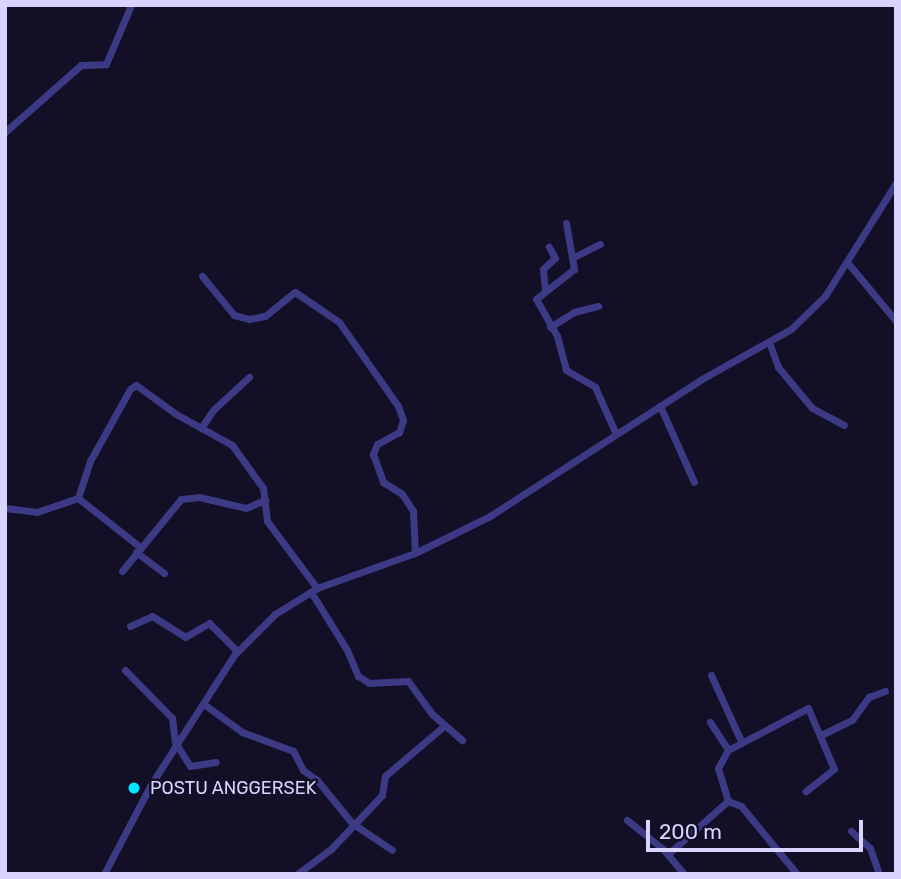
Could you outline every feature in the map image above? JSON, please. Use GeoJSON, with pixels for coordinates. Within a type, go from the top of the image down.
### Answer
{"type":"FeatureCollection","features":[{"type":"Feature","properties":{"kind":"street"},"geometry":{"type":"LineString","coordinates":[[5,132],[81,65],[106,64],[131,5]]}},
{"type":"Feature","properties":{"kind":"street"},"geometry":{"type":"LineString","coordinates":[[104,874],[150,786],[205,705],[237,650],[275,614],[314,590],[415,553],[537,490],[616,434],[806,318],[847,261],[896,183]]}},
{"type":"Feature","properties":{"kind":"street"},"geometry":{"type":"LineString","coordinates":[[566,223],[574,257],[571,273],[544,289],[536,299],[557,337],[566,370],[598,391],[599,405],[616,434]]}},
{"type":"Feature","properties":{"kind":"street"},"geometry":{"type":"LineString","coordinates":[[574,257],[600,244]]}},
{"type":"Feature","properties":{"kind":"street"},"geometry":{"type":"LineString","coordinates":[[544,289],[543,269],[555,258],[549,247]]}},
{"type":"Feature","properties":{"kind":"street"},"geometry":{"type":"LineString","coordinates":[[847,261],[896,321]]}},
{"type":"Feature","properties":{"kind":"street"},"geometry":{"type":"LineString","coordinates":[[202,276],[228,309],[249,319],[265,316],[295,292],[339,322],[398,406],[402,420],[399,432],[377,444],[373,454],[383,482],[402,494],[413,511],[415,553]]}},
{"type":"Feature","properties":{"kind":"street"},"geometry":{"type":"LineString","coordinates":[[550,327],[574,312],[598,306]]}},
{"type":"Feature","properties":{"kind":"street"},"geometry":{"type":"LineString","coordinates":[[769,342],[778,367],[812,408],[844,425]]}},
{"type":"Feature","properties":{"kind":"street"},"geometry":{"type":"LineString","coordinates":[[201,428],[213,410],[248,377]]}},
{"type":"Feature","properties":{"kind":"street"},"geometry":{"type":"LineString","coordinates":[[78,498],[90,461],[133,386],[140,386],[201,428],[232,444],[256,475],[265,500],[267,521],[314,590],[358,676],[369,683],[408,681],[444,726],[462,740]]}},
{"type":"Feature","properties":{"kind":"street"},"geometry":{"type":"LineString","coordinates":[[660,407],[694,482]]}},
{"type":"Feature","properties":{"kind":"street"},"geometry":{"type":"LineString","coordinates":[[122,571],[169,508],[187,496],[246,508],[265,500]]}},
{"type":"Feature","properties":{"kind":"street"},"geometry":{"type":"LineString","coordinates":[[5,508],[37,512],[78,498]]}},
{"type":"Feature","properties":{"kind":"street"},"geometry":{"type":"LineString","coordinates":[[78,498],[164,573]]}},
{"type":"Feature","properties":{"kind":"street"},"geometry":{"type":"LineString","coordinates":[[130,626],[152,616],[185,637],[209,622],[237,650]]}},
{"type":"Feature","properties":{"kind":"street"},"geometry":{"type":"LineString","coordinates":[[125,670],[172,718],[178,747],[192,767],[216,762]]}},
{"type":"Feature","properties":{"kind":"street"},"geometry":{"type":"LineString","coordinates":[[711,675],[723,693],[741,741]]}},
{"type":"Feature","properties":{"kind":"street"},"geometry":{"type":"LineString","coordinates":[[821,735],[852,720],[869,697],[885,691]]}},
{"type":"Feature","properties":{"kind":"street"},"geometry":{"type":"LineString","coordinates":[[205,705],[242,732],[293,751],[303,770],[317,780],[352,823],[392,850]]}},
{"type":"Feature","properties":{"kind":"street"},"geometry":{"type":"LineString","coordinates":[[797,874],[741,806],[728,801],[718,772],[728,750],[805,708],[812,710],[834,769],[806,791]]}},
{"type":"Feature","properties":{"kind":"street"},"geometry":{"type":"LineString","coordinates":[[710,722],[728,750]]}},
{"type":"Feature","properties":{"kind":"street"},"geometry":{"type":"LineString","coordinates":[[298,874],[331,849],[352,823],[383,795],[385,776],[444,726]]}},
{"type":"Feature","properties":{"kind":"street"},"geometry":{"type":"LineString","coordinates":[[668,854],[728,801]]}},
{"type":"Feature","properties":{"kind":"street"},"geometry":{"type":"LineString","coordinates":[[627,820],[668,854],[684,874]]}},
{"type":"Feature","properties":{"kind":"street"},"geometry":{"type":"LineString","coordinates":[[851,831],[870,848],[879,874]]}},
{"type":"Feature","properties":{"kind":"place","name":"POSTU ANGGERSEK"},"geometry":{"type":"Point","coordinates":[134,788]}}]}
